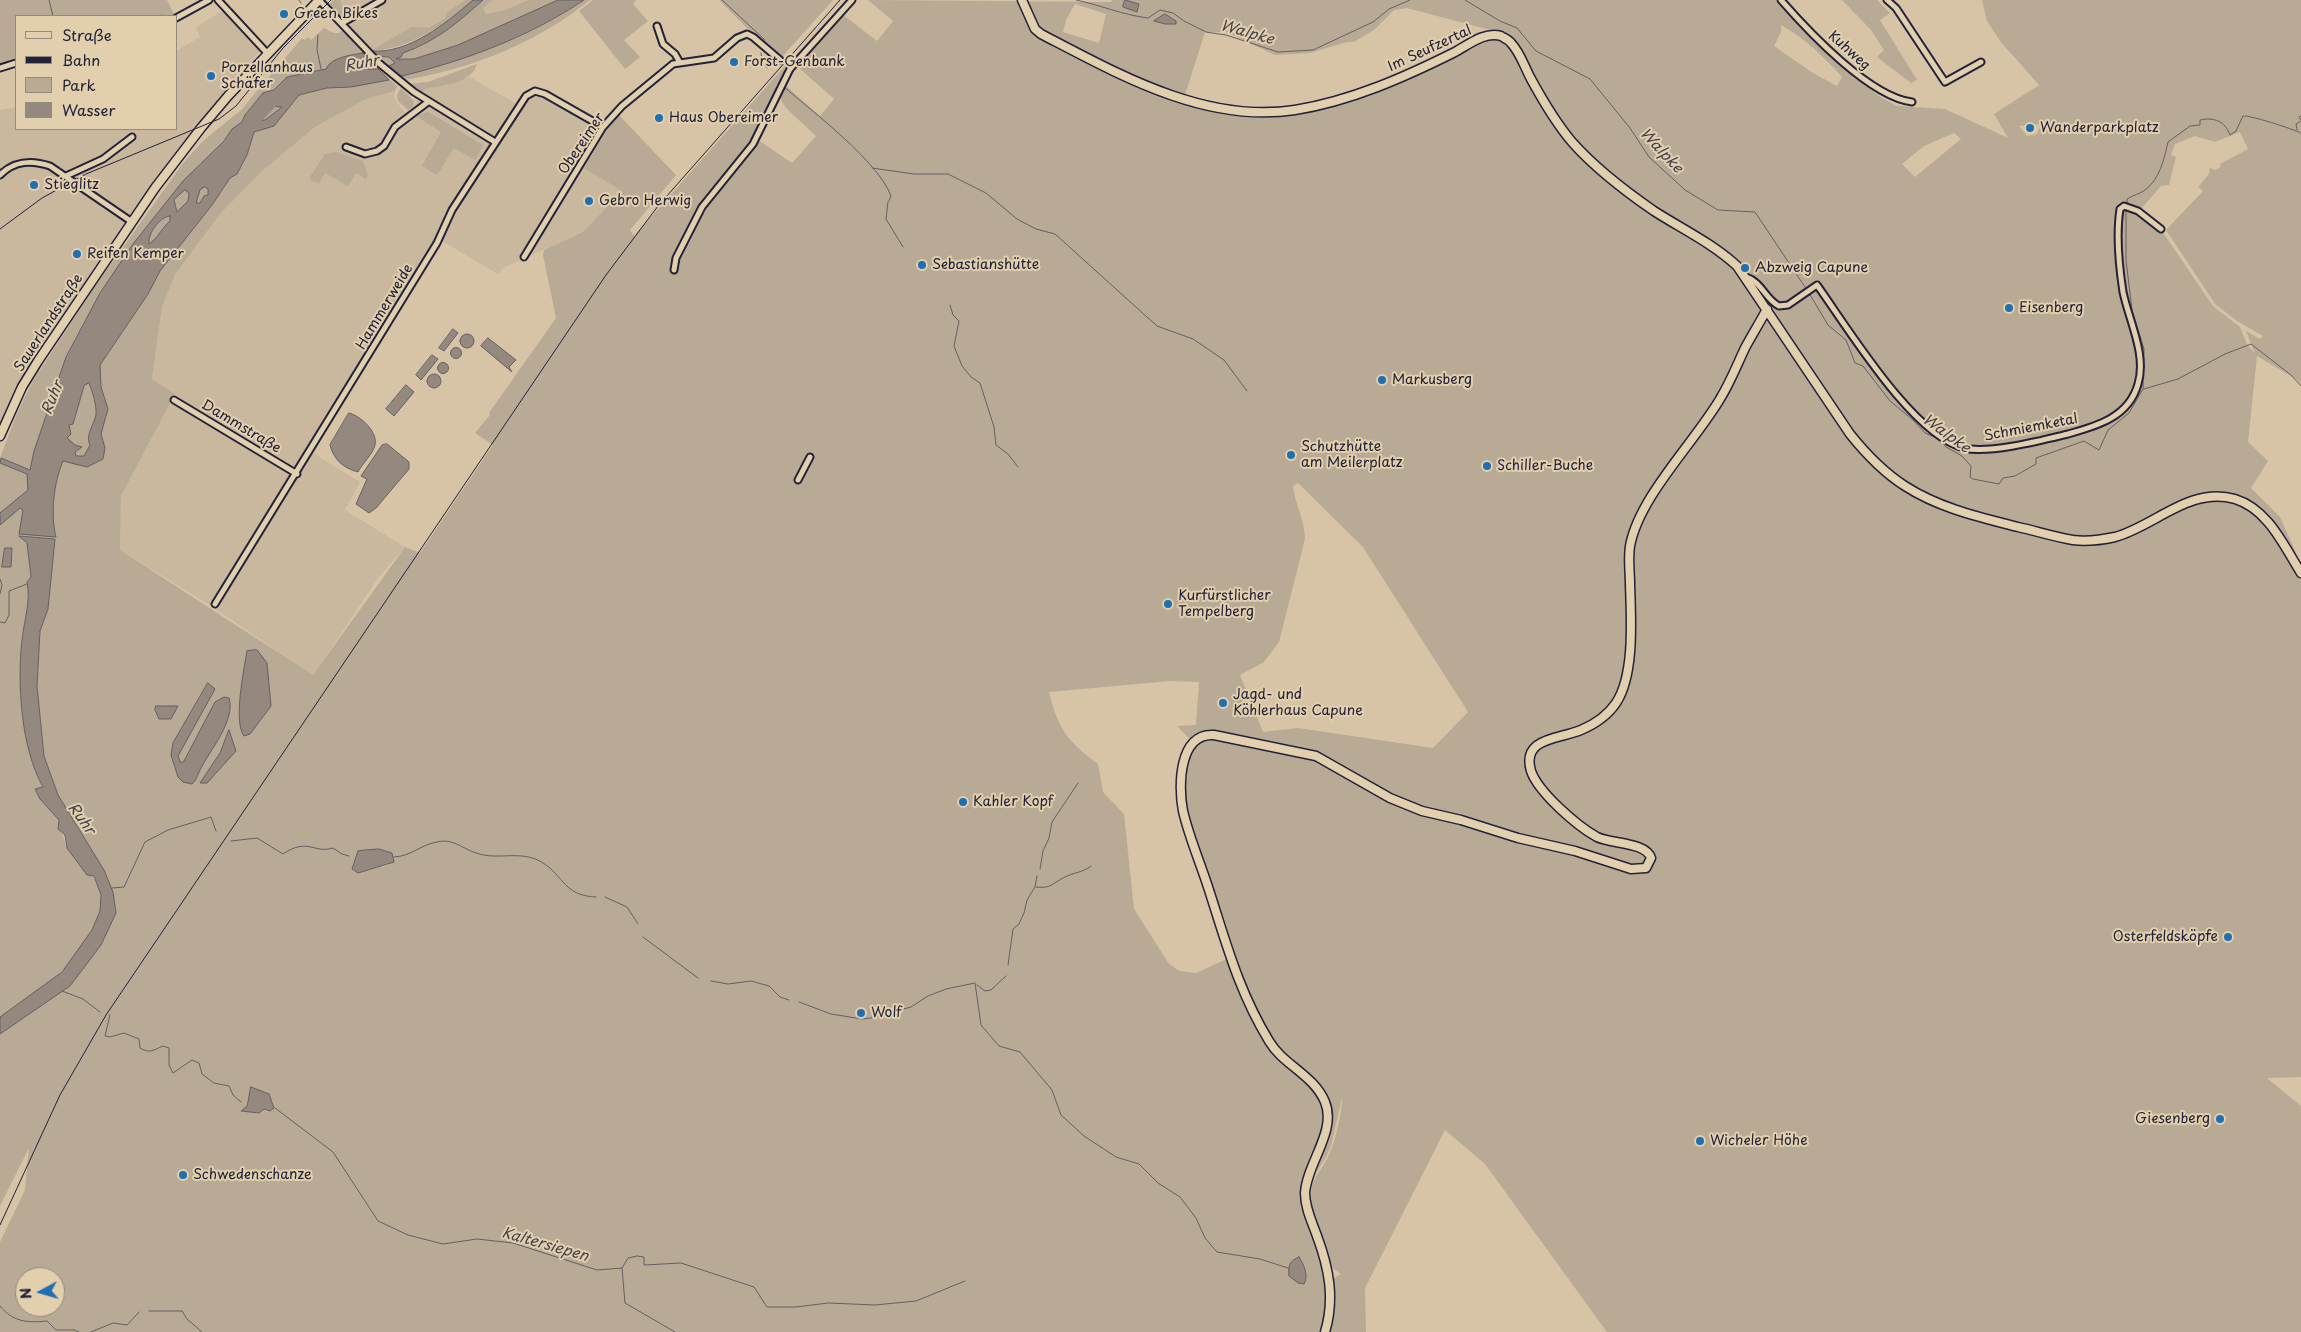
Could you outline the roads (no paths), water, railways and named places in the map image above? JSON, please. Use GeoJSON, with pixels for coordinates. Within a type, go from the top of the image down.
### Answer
{"type":"FeatureCollection","features":[{"type":"Feature","properties":{"kind":"street"},"geometry":{"type":"LineString","coordinates":[[178,17],[209,0]]}},
{"type":"Feature","properties":{"kind":"street"},"geometry":{"type":"LineString","coordinates":[[218,0],[268,54]]}},
{"type":"Feature","properties":{"kind":"street"},"geometry":{"type":"LineString","coordinates":[[319,0],[380,64],[414,92],[495,142]]}},
{"type":"Feature","properties":{"kind":"street","name":"Sauerlandstraße"},"geometry":{"type":"LineString","coordinates":[[0,436],[18,394],[38,360],[132,222],[210,116],[319,0]]}},
{"type":"Feature","properties":{"kind":"street"},"geometry":{"type":"LineString","coordinates":[[342,23],[382,0]]}},
{"type":"Feature","properties":{"kind":"street"},"geometry":{"type":"LineString","coordinates":[[674,270],[676,258],[702,207],[753,144],[788,67],[852,0]]}},
{"type":"Feature","properties":{"kind":"street","name":"Im Seufzertal"},"geometry":{"type":"LineString","coordinates":[[1022,0],[1035,29],[1041,34],[1130,79],[1197,102],[1251,111],[1294,110],[1341,98],[1416,71],[1482,37],[1500,36],[1512,43],[1540,97],[1573,143],[1624,189],[1725,254],[1746,277],[1837,415],[1863,450],[1892,476],[1925,497],[1965,513],[2073,540],[2093,540],[2125,533],[2194,500],[2211,496],[2226,497],[2247,504],[2265,517],[2301,573]]}},
{"type":"Feature","properties":{"kind":"street","name":"Kuhweg"},"geometry":{"type":"LineString","coordinates":[[1781,0],[1830,50],[1872,87],[1898,101],[1912,102]]}},
{"type":"Feature","properties":{"kind":"street"},"geometry":{"type":"LineString","coordinates":[[1887,0],[1896,8],[1945,82],[1981,62]]}},
{"type":"Feature","properties":{"kind":"street"},"geometry":{"type":"LineString","coordinates":[[657,26],[662,44],[675,54],[680,61]]}},
{"type":"Feature","properties":{"kind":"street","name":"Obereimer"},"geometry":{"type":"LineString","coordinates":[[524,257],[603,127],[630,100],[673,64],[680,61],[714,58],[744,34],[753,37],[780,60]]}},
{"type":"Feature","properties":{"kind":"street"},"geometry":{"type":"LineString","coordinates":[[0,68],[15,63]]}},
{"type":"Feature","properties":{"kind":"street","name":"Hammerweide"},"geometry":{"type":"LineString","coordinates":[[215,604],[297,474],[437,243],[452,210],[526,96],[535,91],[545,94],[603,127]]}},
{"type":"Feature","properties":{"kind":"street"},"geometry":{"type":"LineString","coordinates":[[346,146],[365,154],[377,151],[384,146],[395,127],[428,102]]}},
{"type":"Feature","properties":{"kind":"street"},"geometry":{"type":"LineString","coordinates":[[66,176],[104,159],[132,137]]}},
{"type":"Feature","properties":{"kind":"street"},"geometry":{"type":"LineString","coordinates":[[0,174],[15,164],[31,161],[50,166],[132,222]]}},
{"type":"Feature","properties":{"kind":"street","name":"Schmiemketal"},"geometry":{"type":"LineString","coordinates":[[1746,277],[1759,284],[1768,297],[1779,306],[1788,304],[1817,285],[1910,410],[1940,438],[1965,448],[1993,448],[2086,429],[2109,420],[2130,402],[2139,382],[2138,351],[2123,292],[2120,253],[2120,209],[2124,206],[2131,208],[2149,218],[2161,228]]}},
{"type":"Feature","properties":{"kind":"street"},"geometry":{"type":"LineString","coordinates":[[1325,1332],[1330,1315],[1330,1290],[1325,1264],[1305,1197],[1307,1179],[1325,1131],[1326,1104],[1318,1089],[1307,1077],[1277,1052],[1269,1042],[1238,982],[1181,803],[1181,780],[1190,746],[1199,736],[1214,734],[1316,756],[1390,798],[1422,811],[1461,820],[1523,840],[1575,851],[1631,869],[1646,868],[1651,858],[1644,849],[1598,837],[1553,801],[1535,781],[1530,766],[1530,756],[1533,748],[1540,742],[1575,732],[1595,723],[1612,708],[1621,695],[1626,677],[1630,634],[1629,556],[1634,531],[1643,510],[1658,487],[1720,400],[1767,309]]}},
{"type":"Feature","properties":{"kind":"street","name":"Dammstraße"},"geometry":{"type":"LineString","coordinates":[[174,400],[297,474]]}},
{"type":"Feature","properties":{"kind":"street"},"geometry":{"type":"LineString","coordinates":[[798,480],[810,457]]}},
{"type":"Feature","properties":{"kind":"water"},"geometry":{"type":"Polygon","coordinates":[[[473,0],[483,0],[446,31],[426,43],[403,53],[401,57],[396,59],[414,59],[458,45],[558,0],[584,0],[540,26],[494,47],[447,64],[398,77],[387,67],[395,63],[389,57],[374,56],[371,51],[399,48],[413,42],[439,27],[473,0]]]}},
{"type":"Feature","properties":{"kind":"water"},"geometry":{"type":"Polygon","coordinates":[[[1125,0],[1139,4],[1137,12],[1123,7],[1125,0]]]}},
{"type":"Feature","properties":{"kind":"water"},"geometry":{"type":"Polygon","coordinates":[[[1165,14],[1176,21],[1176,24],[1154,21],[1165,14]]]}},
{"type":"Feature","properties":{"kind":"water"},"geometry":{"type":"Polygon","coordinates":[[[363,53],[366,56],[350,64],[347,70],[378,69],[389,80],[351,87],[327,88],[299,95],[274,126],[254,132],[247,155],[237,174],[230,178],[212,205],[160,271],[148,294],[100,365],[101,387],[108,409],[101,434],[105,448],[103,459],[87,467],[63,461],[57,478],[53,508],[56,537],[19,534],[23,510],[20,508],[0,525],[0,513],[28,490],[27,474],[0,463],[1,458],[30,470],[34,451],[66,357],[100,293],[133,244],[183,181],[224,141],[232,129],[242,122],[245,115],[263,93],[274,90],[287,77],[326,69],[337,59],[363,53]],[[268,106],[260,111],[251,122],[265,120],[282,107],[268,106]],[[205,187],[200,190],[196,203],[200,203],[204,196],[208,195],[208,189],[205,187]],[[185,190],[174,200],[177,212],[188,201],[189,193],[185,190]],[[170,216],[162,219],[150,235],[149,244],[170,221],[170,216]],[[89,383],[84,386],[73,424],[69,425],[71,434],[67,438],[75,445],[82,447],[75,452],[76,456],[84,456],[90,445],[89,434],[96,415],[95,403],[89,383]]]}},
{"type":"Feature","properties":{"kind":"water"},"geometry":{"type":"Polygon","coordinates":[[[453,329],[458,333],[444,351],[439,348],[453,329]]]}},
{"type":"Feature","properties":{"kind":"water"},"geometry":{"type":"Polygon","coordinates":[[[464,334],[470,334],[474,341],[470,348],[464,348],[460,344],[460,338],[464,334]]]}},
{"type":"Feature","properties":{"kind":"water"},"geometry":{"type":"Polygon","coordinates":[[[488,338],[516,360],[509,367],[512,372],[481,346],[488,338]]]}},
{"type":"Feature","properties":{"kind":"water"},"geometry":{"type":"Polygon","coordinates":[[[456,347],[462,353],[456,359],[450,353],[456,347]]]}},
{"type":"Feature","properties":{"kind":"water"},"geometry":{"type":"Polygon","coordinates":[[[432,355],[438,359],[421,380],[416,375],[432,355]]]}},
{"type":"Feature","properties":{"kind":"water"},"geometry":{"type":"Polygon","coordinates":[[[443,362],[449,368],[443,374],[437,368],[443,362]]]}},
{"type":"Feature","properties":{"kind":"water"},"geometry":{"type":"Polygon","coordinates":[[[431,374],[437,374],[441,381],[437,388],[431,388],[427,384],[427,378],[431,374]]]}},
{"type":"Feature","properties":{"kind":"water"},"geometry":{"type":"Polygon","coordinates":[[[406,385],[414,392],[394,416],[386,409],[406,385]]]}},
{"type":"Feature","properties":{"kind":"water"},"geometry":{"type":"Polygon","coordinates":[[[349,413],[359,417],[368,425],[375,440],[372,452],[358,472],[340,463],[330,445],[349,413]]]}},
{"type":"Feature","properties":{"kind":"water"},"geometry":{"type":"Polygon","coordinates":[[[387,444],[409,462],[409,469],[376,508],[369,513],[356,504],[367,479],[361,476],[382,445],[387,444]]]}},
{"type":"Feature","properties":{"kind":"water"},"geometry":{"type":"Polygon","coordinates":[[[19,536],[55,539],[48,609],[40,631],[37,686],[44,756],[58,795],[104,870],[113,892],[116,913],[101,945],[70,986],[0,1034],[0,1017],[62,972],[92,930],[100,911],[101,895],[94,876],[87,875],[67,848],[65,835],[58,829],[59,820],[40,799],[35,789],[43,787],[25,735],[20,676],[22,640],[28,604],[27,582],[31,577],[27,543],[19,536]]]}},
{"type":"Feature","properties":{"kind":"water"},"geometry":{"type":"Polygon","coordinates":[[[5,548],[12,548],[11,567],[2,567],[5,548]]]}},
{"type":"Feature","properties":{"kind":"water"},"geometry":{"type":"Polygon","coordinates":[[[257,650],[267,663],[271,706],[250,734],[244,736],[239,719],[242,682],[247,651],[257,650]]]}},
{"type":"Feature","properties":{"kind":"water"},"geometry":{"type":"Polygon","coordinates":[[[208,683],[215,689],[178,756],[181,763],[184,761],[215,702],[224,697],[229,698],[229,716],[220,736],[192,784],[183,782],[178,777],[171,755],[173,743],[208,683]]]}},
{"type":"Feature","properties":{"kind":"water"},"geometry":{"type":"Polygon","coordinates":[[[156,706],[178,706],[171,719],[159,719],[155,710],[156,706]]]}},
{"type":"Feature","properties":{"kind":"water"},"geometry":{"type":"Polygon","coordinates":[[[229,730],[236,751],[207,783],[200,783],[220,753],[229,730]]]}},
{"type":"Feature","properties":{"kind":"water"},"geometry":{"type":"Polygon","coordinates":[[[379,849],[392,853],[394,862],[358,873],[352,869],[358,851],[379,849]]]}},
{"type":"Feature","properties":{"kind":"water"},"geometry":{"type":"Polygon","coordinates":[[[251,1087],[269,1094],[274,1108],[270,1111],[264,1109],[259,1113],[241,1111],[247,1106],[251,1087]]]}},
{"type":"Feature","properties":{"kind":"water"},"geometry":{"type":"Polygon","coordinates":[[[1299,1257],[1306,1274],[1304,1284],[1298,1283],[1289,1276],[1290,1264],[1299,1257]]]}},
{"type":"Feature","properties":{"kind":"waterway"},"geometry":{"type":"LineString","coordinates":[[49,0],[53,15]]}},
{"type":"Feature","properties":{"kind":"waterway"},"geometry":{"type":"LineString","coordinates":[[722,0],[765,40]]}},
{"type":"Feature","properties":{"kind":"waterway","name":"Walpke"},"geometry":{"type":"LineString","coordinates":[[1076,0],[1148,18],[1160,10],[1173,13],[1206,32],[1226,35],[1278,52],[1313,50],[1373,22],[1389,9],[1410,0]]}},
{"type":"Feature","properties":{"kind":"waterway","name":"Walpke"},"geometry":{"type":"LineString","coordinates":[[1465,0],[1500,21],[1517,28],[1536,51],[1590,79],[1630,128],[1649,157],[1685,190],[1718,210],[1755,212],[1807,290]]}},
{"type":"Feature","properties":{"kind":"waterway"},"geometry":{"type":"LineString","coordinates":[[318,35],[317,50],[321,69]]}},
{"type":"Feature","properties":{"kind":"waterway"},"geometry":{"type":"LineString","coordinates":[[761,53],[762,61],[767,68]]}},
{"type":"Feature","properties":{"kind":"waterway"},"geometry":{"type":"LineString","coordinates":[[784,87],[844,138],[873,168],[884,182],[891,196],[889,201]]}},
{"type":"Feature","properties":{"kind":"waterway","name":"Ruhr"},"geometry":{"type":"LineString","coordinates":[[247,130],[274,102],[279,100]]}},
{"type":"Feature","properties":{"kind":"waterway","name":"Walpke"},"geometry":{"type":"LineString","coordinates":[[2127,204],[2127,199],[2143,191],[2158,174],[2168,142],[2190,126],[2200,125],[2200,120],[2210,119],[2218,121],[2225,126],[2230,135],[2236,131],[2243,116],[2262,120],[2301,133]]}},
{"type":"Feature","properties":{"kind":"waterway"},"geometry":{"type":"LineString","coordinates":[[2301,116],[2299,117],[2301,120]]}},
{"type":"Feature","properties":{"kind":"waterway"},"geometry":{"type":"LineString","coordinates":[[2297,130],[2296,124],[2301,121]]}},
{"type":"Feature","properties":{"kind":"waterway"},"geometry":{"type":"LineString","coordinates":[[872,168],[914,174],[948,174],[986,193],[1017,219],[1036,229],[1055,234],[1157,326],[1193,339],[1224,360],[1247,391]]}},
{"type":"Feature","properties":{"kind":"waterway"},"geometry":{"type":"LineString","coordinates":[[888,202],[886,219],[903,247]]}},
{"type":"Feature","properties":{"kind":"waterway","name":"Walpke"},"geometry":{"type":"LineString","coordinates":[[1809,293],[1828,325],[1846,340],[1855,363],[1863,366],[1890,401],[1925,433],[1937,438],[1946,447],[1962,456],[1971,466],[1970,477],[1999,484],[2003,478],[2015,476],[2036,464],[2036,458],[2084,441],[2099,450],[2108,430],[2129,413],[2143,389],[2144,349],[2132,310],[2126,260],[2126,208]]}},
{"type":"Feature","properties":{"kind":"waterway"},"geometry":{"type":"LineString","coordinates":[[950,305],[953,315],[959,321],[954,346],[962,366],[971,377],[980,383],[994,427],[996,445],[1008,454],[1018,467]]}},
{"type":"Feature","properties":{"kind":"waterway"},"geometry":{"type":"LineString","coordinates":[[2144,389],[2178,379],[2225,354],[2251,344],[2291,375],[2301,386]]}},
{"type":"Feature","properties":{"kind":"waterway"},"geometry":{"type":"LineString","coordinates":[[0,579],[2,585],[0,594]]}},
{"type":"Feature","properties":{"kind":"waterway"},"geometry":{"type":"LineString","coordinates":[[0,622],[5,623],[9,615],[9,591],[27,584]]}},
{"type":"Feature","properties":{"kind":"waterway"},"geometry":{"type":"LineString","coordinates":[[1040,869],[1043,851],[1049,838],[1052,822],[1078,783]]}},
{"type":"Feature","properties":{"kind":"waterway"},"geometry":{"type":"LineString","coordinates":[[112,888],[124,887],[145,842],[168,830],[211,817],[216,831]]}},
{"type":"Feature","properties":{"kind":"waterway"},"geometry":{"type":"LineString","coordinates":[[231,841],[257,838],[283,854],[292,849],[305,846],[321,849],[333,848],[349,856]]}},
{"type":"Feature","properties":{"kind":"waterway"},"geometry":{"type":"LineString","coordinates":[[394,857],[406,855],[431,843],[448,841],[484,855],[518,856],[535,859],[550,868],[565,884],[577,893],[596,897]]}},
{"type":"Feature","properties":{"kind":"waterway"},"geometry":{"type":"LineString","coordinates":[[1036,887],[1049,886],[1091,866]]}},
{"type":"Feature","properties":{"kind":"waterway"},"geometry":{"type":"LineString","coordinates":[[1008,965],[1013,929],[1019,924],[1024,913],[1027,900],[1035,887],[1037,876]]}},
{"type":"Feature","properties":{"kind":"waterway"},"geometry":{"type":"LineString","coordinates":[[605,897],[627,907],[638,924]]}},
{"type":"Feature","properties":{"kind":"waterway"},"geometry":{"type":"LineString","coordinates":[[643,937],[698,978]]}},
{"type":"Feature","properties":{"kind":"waterway"},"geometry":{"type":"LineString","coordinates":[[977,985],[985,991],[991,990],[1006,976]]}},
{"type":"Feature","properties":{"kind":"waterway"},"geometry":{"type":"LineString","coordinates":[[711,981],[728,984],[751,981],[769,986],[780,997],[789,1000]]}},
{"type":"Feature","properties":{"kind":"waterway"},"geometry":{"type":"LineString","coordinates":[[799,1002],[831,1014],[862,1019],[911,1007],[928,996],[946,989],[975,983],[981,1025],[999,1046],[1020,1052],[1052,1090],[1061,1115],[1084,1136],[1116,1157],[1139,1164],[1158,1183],[1180,1197],[1196,1218],[1205,1238],[1217,1252],[1260,1259],[1288,1268]]}},
{"type":"Feature","properties":{"kind":"waterway","name":"Kaltersiepen"},"geometry":{"type":"LineString","coordinates":[[62,991],[83,999],[100,1012]]}},
{"type":"Feature","properties":{"kind":"waterway","name":"Kaltersiepen"},"geometry":{"type":"LineString","coordinates":[[110,1015],[105,1036],[110,1037],[124,1033],[139,1039],[140,1048],[146,1051],[152,1051],[163,1046],[169,1048],[169,1065],[173,1073],[192,1060],[199,1063],[202,1074],[214,1083],[229,1086],[233,1095],[241,1102]]}},
{"type":"Feature","properties":{"kind":"waterway","name":"Kaltersiepen"},"geometry":{"type":"LineString","coordinates":[[275,1108],[333,1152],[378,1221],[408,1235],[443,1244],[477,1239],[513,1243],[597,1270],[622,1268],[625,1303],[675,1332]]}},
{"type":"Feature","properties":{"kind":"waterway"},"geometry":{"type":"LineString","coordinates":[[622,1268],[628,1258],[637,1256],[644,1257],[644,1265],[681,1263],[754,1287],[767,1307],[796,1307],[828,1303],[875,1305],[916,1301],[965,1281]]}},
{"type":"Feature","properties":{"kind":"waterway"},"geometry":{"type":"LineString","coordinates":[[0,1306],[10,1315],[21,1320],[33,1322],[47,1321],[56,1330],[74,1330],[79,1332]]}},
{"type":"Feature","properties":{"kind":"waterway"},"geometry":{"type":"LineString","coordinates":[[149,1311],[182,1311],[187,1319],[202,1332]]}},
{"type":"Feature","properties":{"kind":"waterway"},"geometry":{"type":"LineString","coordinates":[[91,1332],[113,1323],[127,1325],[139,1312]]}},
{"type":"Feature","properties":{"kind":"tunnel"},"geometry":{"type":"LineString","coordinates":[[780,60],[786,66]]}},
{"type":"Feature","properties":{"kind":"railway"},"geometry":{"type":"LineString","coordinates":[[0,229],[42,198],[86,174],[219,119],[236,106],[283,48],[331,0]]}},
{"type":"Feature","properties":{"kind":"railway"},"geometry":{"type":"LineString","coordinates":[[0,1225],[60,1095],[106,1015],[606,275],[658,206],[840,0]]}},
{"type":"Feature","properties":{"kind":"place","name":"Green Bikes"},"geometry":{"type":"Point","coordinates":[284,14]}},
{"type":"Feature","properties":{"kind":"place","name":"Forst-Genbank"},"geometry":{"type":"Point","coordinates":[734,62]}},
{"type":"Feature","properties":{"kind":"place","name":"Porzellanhaus Schäfer"},"geometry":{"type":"Point","coordinates":[211,76]}},
{"type":"Feature","properties":{"kind":"place","name":"Haus Obereimer"},"geometry":{"type":"Point","coordinates":[659,118]}},
{"type":"Feature","properties":{"kind":"place","name":"Wanderparkplatz"},"geometry":{"type":"Point","coordinates":[2030,128]}},
{"type":"Feature","properties":{"kind":"place","name":"Stieglitz"},"geometry":{"type":"Point","coordinates":[34,185]}},
{"type":"Feature","properties":{"kind":"place","name":"Gebro Herwig"},"geometry":{"type":"Point","coordinates":[589,201]}},
{"type":"Feature","properties":{"kind":"place","name":"Reifen Kemper"},"geometry":{"type":"Point","coordinates":[77,254]}},
{"type":"Feature","properties":{"kind":"place","name":"Sebastianshütte"},"geometry":{"type":"Point","coordinates":[922,265]}},
{"type":"Feature","properties":{"kind":"place","name":"Abzweig Capune"},"geometry":{"type":"Point","coordinates":[1745,268]}},
{"type":"Feature","properties":{"kind":"place","name":"Eisenberg"},"geometry":{"type":"Point","coordinates":[2009,308]}},
{"type":"Feature","properties":{"kind":"place","name":"Markusberg"},"geometry":{"type":"Point","coordinates":[1382,380]}},
{"type":"Feature","properties":{"kind":"place","name":"Schutzhütte am Meilerplatz"},"geometry":{"type":"Point","coordinates":[1291,455]}},
{"type":"Feature","properties":{"kind":"place","name":"Schiller-Buche"},"geometry":{"type":"Point","coordinates":[1487,466]}},
{"type":"Feature","properties":{"kind":"place","name":"Kurfürstlicher Tempelberg"},"geometry":{"type":"Point","coordinates":[1168,604]}},
{"type":"Feature","properties":{"kind":"place","name":"Jagd- und Köhlerhaus Capune"},"geometry":{"type":"Point","coordinates":[1223,703]}},
{"type":"Feature","properties":{"kind":"place","name":"Kahler Kopf"},"geometry":{"type":"Point","coordinates":[963,802]}},
{"type":"Feature","properties":{"kind":"place","name":"Osterfeldsköpfe"},"geometry":{"type":"Point","coordinates":[2228,937]}},
{"type":"Feature","properties":{"kind":"place","name":"Wolf"},"geometry":{"type":"Point","coordinates":[861,1013]}},
{"type":"Feature","properties":{"kind":"place","name":"Giesenberg"},"geometry":{"type":"Point","coordinates":[2220,1119]}},
{"type":"Feature","properties":{"kind":"place","name":"Wicheler Höhe"},"geometry":{"type":"Point","coordinates":[1700,1141]}},
{"type":"Feature","properties":{"kind":"place","name":"Schwedenschanze"},"geometry":{"type":"Point","coordinates":[183,1175]}}]}
